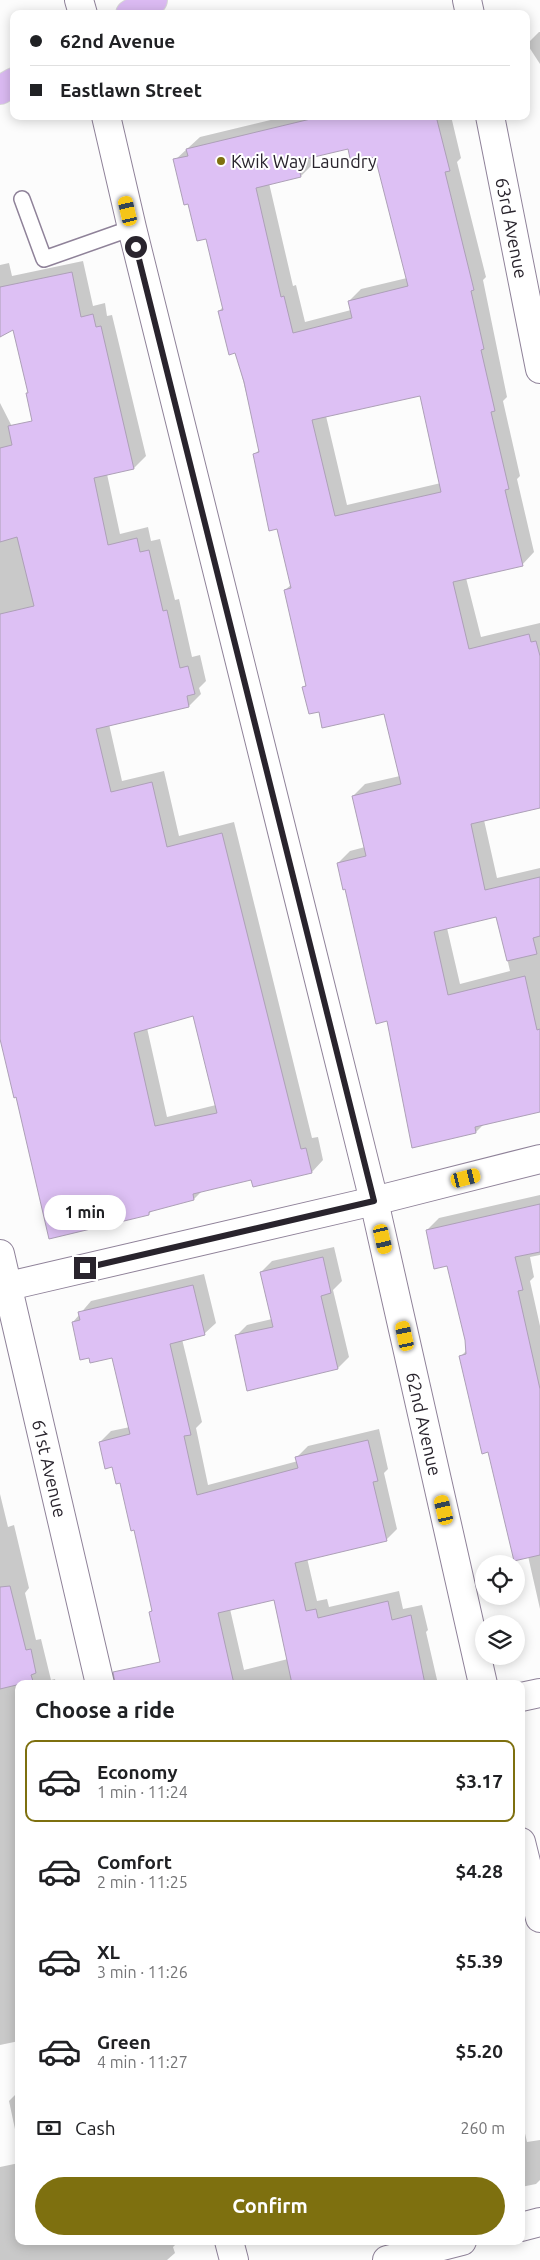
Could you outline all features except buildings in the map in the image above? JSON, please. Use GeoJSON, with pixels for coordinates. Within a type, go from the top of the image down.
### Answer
{"type":"FeatureCollection","features":[{"type":"Feature","properties":{"kind":"main road"},"geometry":{"type":"LineString","coordinates":[[137,10],[153,0]]}},
{"type":"Feature","properties":{"kind":"street","name":"62nd Avenue"},"geometry":{"type":"LineString","coordinates":[[107,120],[132,228],[374,1201],[482,1680]]}},
{"type":"Feature","properties":{"kind":"street","name":"63rd Avenue"},"geometry":{"type":"LineString","coordinates":[[491,120],[540,369]]}},
{"type":"Feature","properties":{"kind":"street"},"geometry":{"type":"LineString","coordinates":[[4,1287],[374,1201],[540,1159]]}},
{"type":"Feature","properties":{"kind":"street","name":"61st Avenue"},"geometry":{"type":"LineString","coordinates":[[0,1254],[4,1287],[99,1680]]}},
{"type":"Feature","properties":{"kind":"street"},"geometry":{"type":"LineString","coordinates":[[525,1696],[540,1693]]}},
{"type":"Feature","properties":{"kind":"street"},"geometry":{"type":"LineString","coordinates":[[525,1858],[540,1918]]}},
{"type":"Feature","properties":{"kind":"street"},"geometry":{"type":"LineString","coordinates":[[525,2226],[540,2222]]}},
{"type":"Feature","properties":{"kind":"street"},"geometry":{"type":"LineString","coordinates":[[230,2245],[234,2260]]}},
{"type":"Feature","properties":{"kind":"street"},"geometry":{"type":"LineString","coordinates":[[387,2260],[446,2245]]}},
{"type":"Feature","properties":{"kind":"lane"},"geometry":{"type":"LineString","coordinates":[[22,199],[44,260],[132,228]]}},
{"type":"Feature","properties":{"kind":"place","name":"Kwik Way Laundry"},"geometry":{"type":"Point","coordinates":[221,161]}},
{"type":"Feature","properties":{"kind":"route"},"geometry":{"type":"LineString","coordinates":[[85,1268],[374,1201],[136,247]]}}]}
